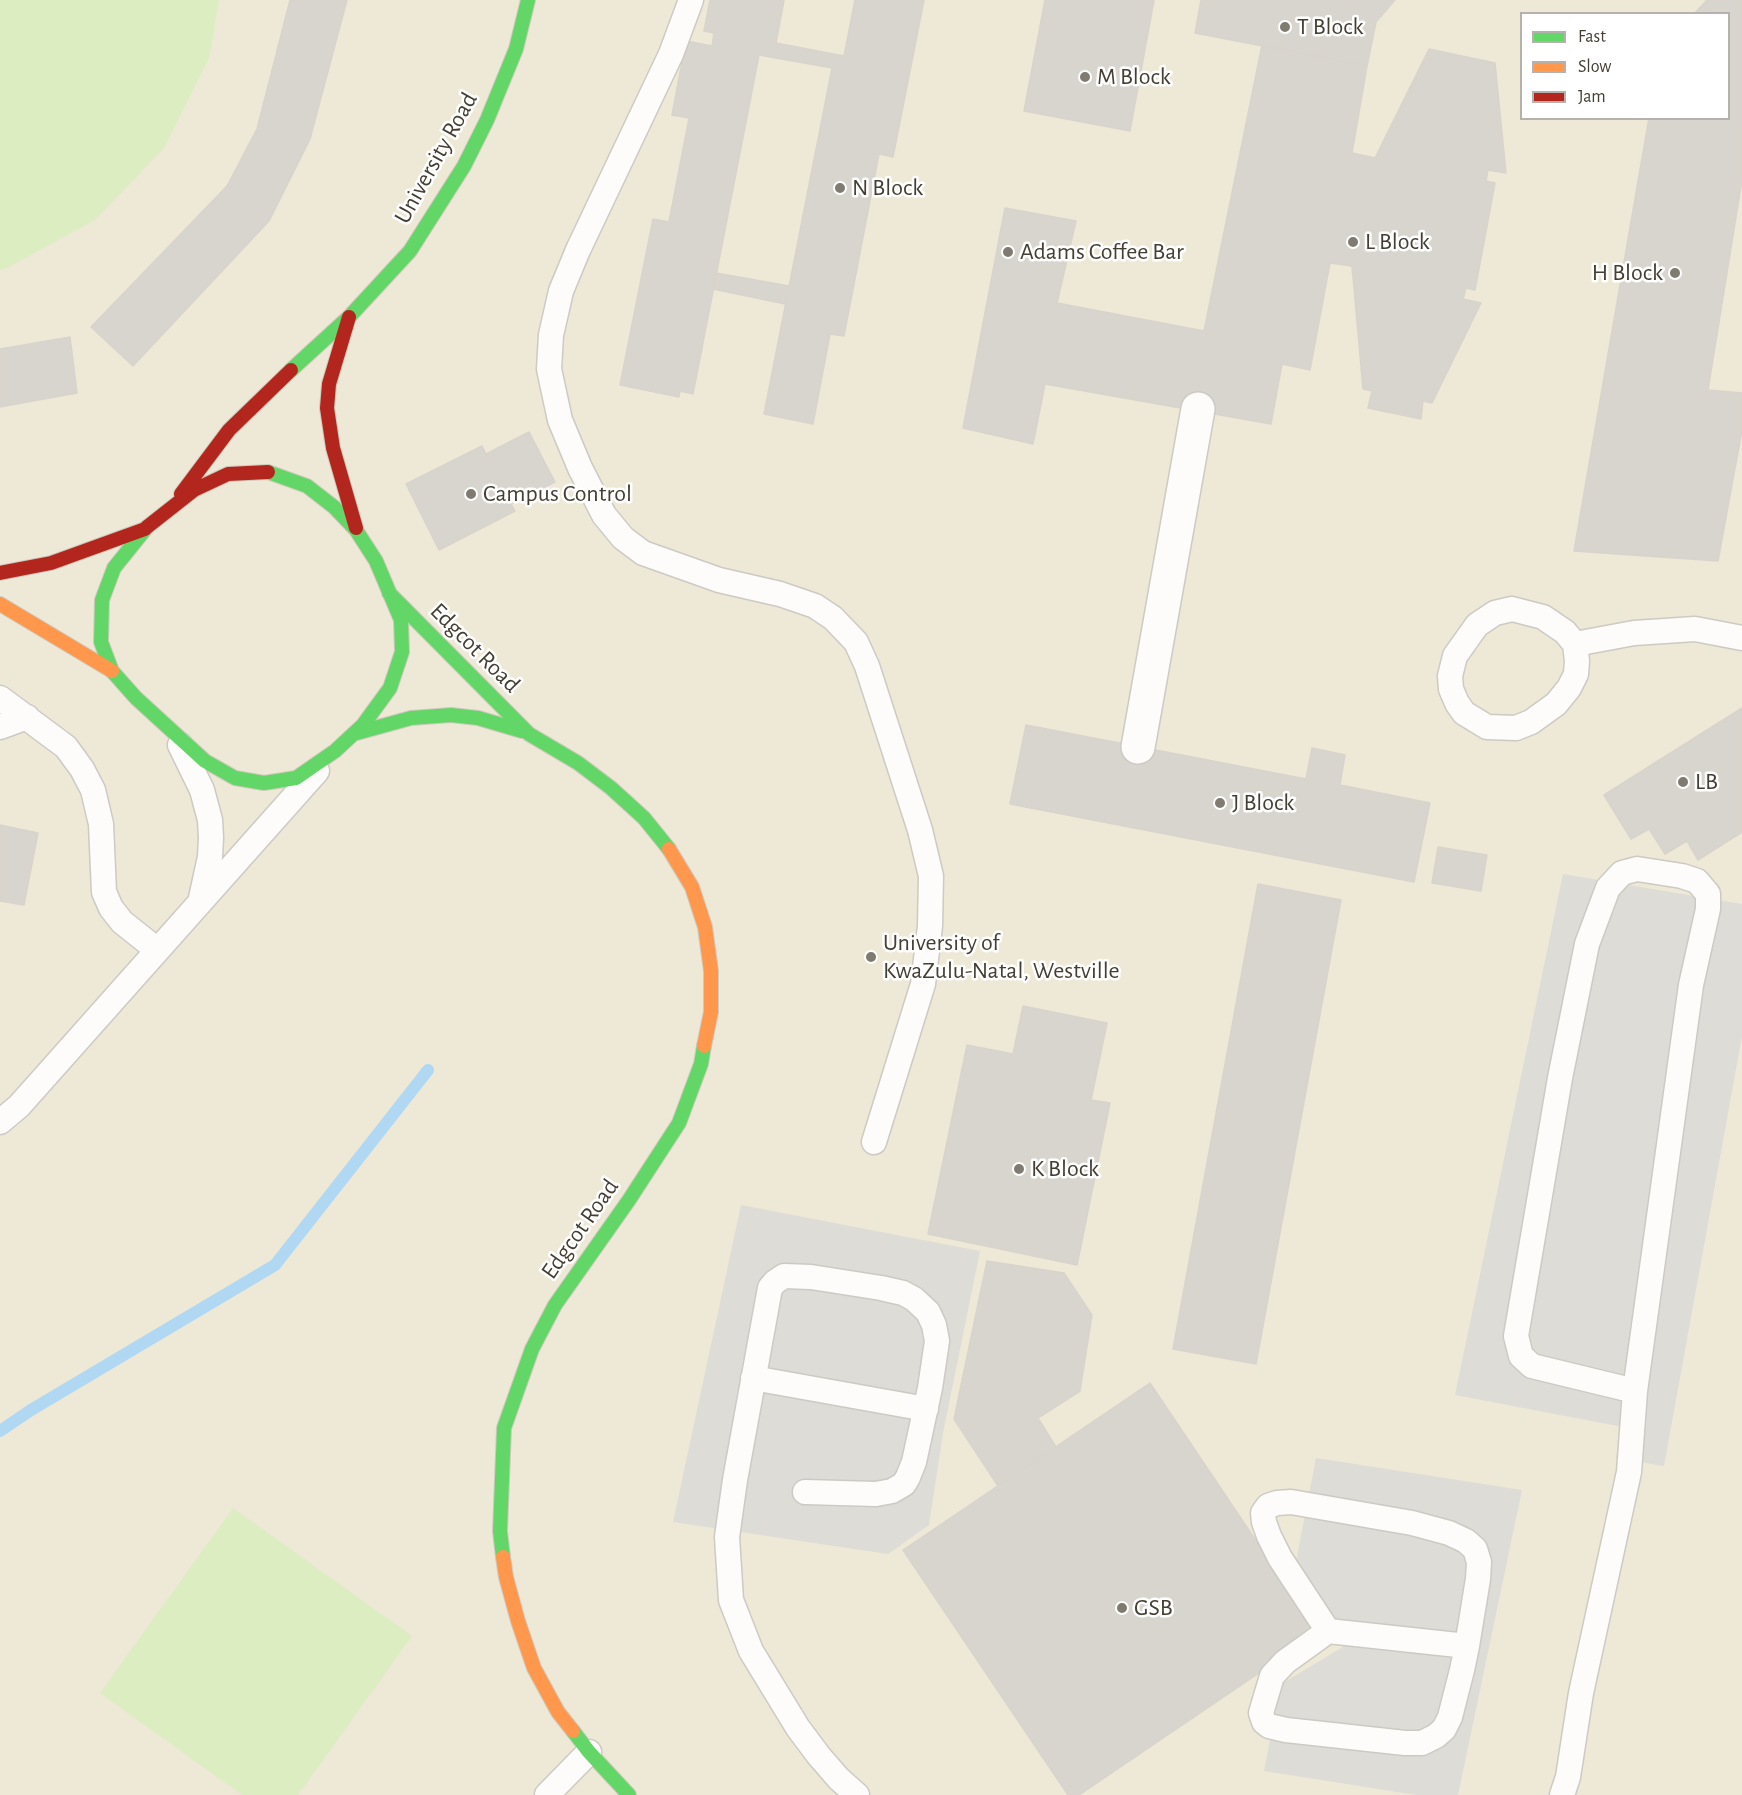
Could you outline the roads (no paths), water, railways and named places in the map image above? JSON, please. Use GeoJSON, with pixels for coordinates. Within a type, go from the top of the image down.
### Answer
{"type":"FeatureCollection","features":[{"type":"Feature","properties":{"kind":"street","name":"University Road"},"geometry":{"type":"LineString","coordinates":[[171,508],[229,430],[349,317],[410,251],[464,166],[487,120],[516,49],[528,0]]}},
{"type":"Feature","properties":{"kind":"street","name":"University Road"},"geometry":{"type":"LineString","coordinates":[[349,317],[329,384],[327,408],[333,448],[356,530]]}},
{"type":"Feature","properties":{"kind":"street"},"geometry":{"type":"LineString","coordinates":[[1138,747],[1198,409]]}},
{"type":"Feature","properties":{"kind":"street"},"geometry":{"type":"LineString","coordinates":[[0,604],[112,671],[135,698],[205,761],[235,778],[264,783],[296,777],[335,751],[363,725],[390,688],[402,652],[401,620],[376,561],[356,530],[334,507],[307,486],[268,472],[228,474],[194,490],[171,508],[145,530],[114,568],[102,600],[101,642],[112,671]]}},
{"type":"Feature","properties":{"kind":"street"},"geometry":{"type":"LineString","coordinates":[[0,573],[51,563],[145,530]]}},
{"type":"Feature","properties":{"kind":"street","name":"Edgcot Road"},"geometry":{"type":"LineString","coordinates":[[389,593],[529,734]]}},
{"type":"Feature","properties":{"kind":"street","name":"Edgcot Road"},"geometry":{"type":"LineString","coordinates":[[353,734],[411,718],[451,715],[478,718],[529,734],[578,763],[611,788],[644,818],[667,845],[692,887],[705,927],[711,971],[711,1012],[701,1064],[679,1123],[629,1200],[555,1305],[532,1349],[504,1428],[500,1531],[509,1588],[534,1668],[558,1712],[589,1752],[629,1795]]}},
{"type":"Feature","properties":{"kind":"lane"},"geometry":{"type":"LineString","coordinates":[[691,0],[671,54],[578,250],[561,291],[551,335],[549,369],[560,420],[580,468],[604,515],[623,538],[643,553],[719,579],[780,594],[815,606],[833,618],[856,642],[867,666],[921,830],[931,876],[930,926],[923,984],[874,1142]]}},
{"type":"Feature","properties":{"kind":"lane"},"geometry":{"type":"LineString","coordinates":[[1512,609],[1543,617],[1557,626],[1575,644],[1576,674],[1569,688],[1550,709],[1531,722],[1516,728],[1487,727],[1464,713],[1457,703],[1451,689],[1450,676],[1455,656],[1477,625],[1495,613],[1512,609]]}},
{"type":"Feature","properties":{"kind":"lane"},"geometry":{"type":"LineString","coordinates":[[1575,644],[1634,633],[1695,629],[1742,638]]}},
{"type":"Feature","properties":{"kind":"lane"},"geometry":{"type":"LineString","coordinates":[[0,698],[66,747],[82,769],[93,790],[101,824],[104,892],[111,908],[122,922],[156,949]]}},
{"type":"Feature","properties":{"kind":"lane"},"geometry":{"type":"LineString","coordinates":[[0,727],[27,717]]}},
{"type":"Feature","properties":{"kind":"lane"},"geometry":{"type":"LineString","coordinates":[[174,732],[202,790],[210,820],[210,857],[200,900]]}},
{"type":"Feature","properties":{"kind":"lane"},"geometry":{"type":"LineString","coordinates":[[0,1122],[19,1106],[156,949],[335,751]]}},
{"type":"Feature","properties":{"kind":"lane"},"geometry":{"type":"LineString","coordinates":[[1562,1795],[1568,1777],[1581,1693],[1629,1472],[1635,1390],[1691,985],[1708,909],[1708,894],[1697,881],[1682,876],[1638,869],[1622,873],[1608,888],[1587,944],[1560,1078],[1516,1336],[1521,1356],[1532,1366],[1635,1390]]}},
{"type":"Feature","properties":{"kind":"lane"},"geometry":{"type":"LineString","coordinates":[[805,1492],[876,1494],[892,1491],[904,1484],[914,1462],[926,1409],[937,1341],[934,1324],[928,1312],[914,1299],[903,1293],[811,1277],[784,1276],[770,1288],[727,1537],[731,1600],[751,1651],[774,1692],[840,1790]]}},
{"type":"Feature","properties":{"kind":"lane"},"geometry":{"type":"LineString","coordinates":[[753,1378],[926,1409]]}},
{"type":"Feature","properties":{"kind":"lane"},"geometry":{"type":"LineString","coordinates":[[1328,1630],[1286,1576],[1264,1522],[1263,1514],[1268,1506],[1291,1502],[1412,1523],[1449,1533],[1466,1541],[1475,1549],[1479,1562],[1467,1646],[1450,1717],[1444,1729],[1436,1736],[1422,1743],[1405,1743],[1275,1728],[1264,1722],[1261,1717],[1270,1674],[1328,1630],[1467,1646]]}},
{"type":"Feature","properties":{"kind":"lane"},"geometry":{"type":"LineString","coordinates":[[547,1795],[589,1752]]}},
{"type":"Feature","properties":{"kind":"waterway"},"geometry":{"type":"LineString","coordinates":[[0,1431],[31,1410],[275,1265],[428,1070]]}},
{"type":"Feature","properties":{"kind":"place","name":"T Block"},"geometry":{"type":"Point","coordinates":[1285,27]}},
{"type":"Feature","properties":{"kind":"place","name":"M Block"},"geometry":{"type":"Point","coordinates":[1085,77]}},
{"type":"Feature","properties":{"kind":"place","name":"N Block"},"geometry":{"type":"Point","coordinates":[840,188]}},
{"type":"Feature","properties":{"kind":"place","name":"L Block"},"geometry":{"type":"Point","coordinates":[1353,242]}},
{"type":"Feature","properties":{"kind":"place","name":"Adams Coffee Bar"},"geometry":{"type":"Point","coordinates":[1008,252]}},
{"type":"Feature","properties":{"kind":"place","name":"H Block"},"geometry":{"type":"Point","coordinates":[1675,273]}},
{"type":"Feature","properties":{"kind":"place","name":"Campus Control"},"geometry":{"type":"Point","coordinates":[471,494]}},
{"type":"Feature","properties":{"kind":"place","name":"LB"},"geometry":{"type":"Point","coordinates":[1683,782]}},
{"type":"Feature","properties":{"kind":"place","name":"J Block"},"geometry":{"type":"Point","coordinates":[1220,803]}},
{"type":"Feature","properties":{"kind":"place","name":"University of KwaZulu-Natal, Westville"},"geometry":{"type":"Point","coordinates":[871,957]}},
{"type":"Feature","properties":{"kind":"place","name":"K Block"},"geometry":{"type":"Point","coordinates":[1019,1169]}},
{"type":"Feature","properties":{"kind":"place","name":"GSB"},"geometry":{"type":"Point","coordinates":[1122,1608]}}]}
